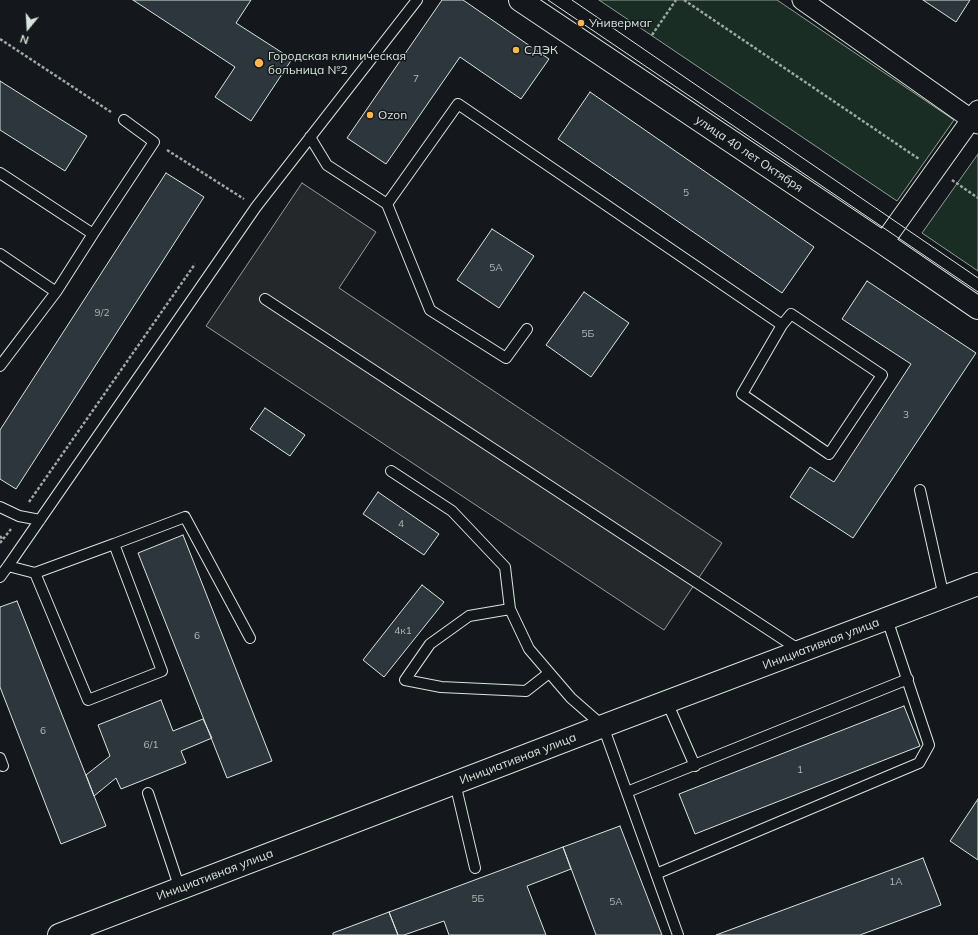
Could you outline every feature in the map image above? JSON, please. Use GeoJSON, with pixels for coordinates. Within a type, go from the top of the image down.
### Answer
{"type":"FeatureCollection","features":[{"type":"Feature","properties":{"kind":"main road","name":"улица 40 лет Октября"},"geometry":{"type":"LineString","coordinates":[[520,0],[978,308]]}},
{"type":"Feature","properties":{"kind":"main road","name":"Инициативная улица"},"geometry":{"type":"LineString","coordinates":[[59,935],[978,584]]}},
{"type":"Feature","properties":{"kind":"street"},"geometry":{"type":"LineString","coordinates":[[802,0],[976,118],[883,243]]}},
{"type":"Feature","properties":{"kind":"lane"},"geometry":{"type":"LineString","coordinates":[[0,577],[256,208],[417,0]]}},
{"type":"Feature","properties":{"kind":"lane"},"geometry":{"type":"LineString","coordinates":[[387,204],[458,104],[782,325]]}},
{"type":"Feature","properties":{"kind":"lane"},"geometry":{"type":"LineString","coordinates":[[0,366],[56,292],[154,142],[124,120]]}},
{"type":"Feature","properties":{"kind":"lane"},"geometry":{"type":"LineString","coordinates":[[310,137],[327,165],[387,204],[430,310],[506,358],[527,329]]}},
{"type":"Feature","properties":{"kind":"lane"},"geometry":{"type":"LineString","coordinates":[[0,173],[93,234]]}},
{"type":"Feature","properties":{"kind":"lane"},"geometry":{"type":"LineString","coordinates":[[0,254],[56,292]]}},
{"type":"Feature","properties":{"kind":"lane"},"geometry":{"type":"LineString","coordinates":[[265,299],[801,651]]}},
{"type":"Feature","properties":{"kind":"lane"},"geometry":{"type":"LineString","coordinates":[[791,314],[882,375],[829,454],[742,394],[782,325],[791,314]]}},
{"type":"Feature","properties":{"kind":"lane"},"geometry":{"type":"LineString","coordinates":[[391,471],[452,511],[506,567],[510,609],[529,649],[571,698],[603,726],[678,935]]}},
{"type":"Feature","properties":{"kind":"lane"},"geometry":{"type":"LineString","coordinates":[[920,490],[944,597]]}},
{"type":"Feature","properties":{"kind":"lane"},"geometry":{"type":"LineString","coordinates":[[0,507],[19,516],[40,520]]}},
{"type":"Feature","properties":{"kind":"lane"},"geometry":{"type":"LineString","coordinates":[[8,566],[34,573],[185,516],[250,638]]}},
{"type":"Feature","properties":{"kind":"lane"},"geometry":{"type":"LineString","coordinates":[[34,573],[88,700],[162,671],[114,544]]}},
{"type":"Feature","properties":{"kind":"lane"},"geometry":{"type":"LineString","coordinates":[[510,609],[469,616],[430,644],[405,680],[441,688],[526,691],[549,672]]}},
{"type":"Feature","properties":{"kind":"lane"},"geometry":{"type":"LineString","coordinates":[[656,874],[919,763],[929,745],[887,619]]}},
{"type":"Feature","properties":{"kind":"lane"},"geometry":{"type":"LineString","coordinates":[[627,792],[695,766],[908,679]]}},
{"type":"Feature","properties":{"kind":"lane"},"geometry":{"type":"LineString","coordinates":[[667,702],[695,766]]}},
{"type":"Feature","properties":{"kind":"lane"},"geometry":{"type":"LineString","coordinates":[[455,783],[475,868]]}},
{"type":"Feature","properties":{"kind":"lane"},"geometry":{"type":"LineString","coordinates":[[148,793],[180,889]]}},
{"type":"Feature","properties":{"kind":"path"},"geometry":{"type":"LineString","coordinates":[[652,35],[676,0]]}},
{"type":"Feature","properties":{"kind":"path"},"geometry":{"type":"LineString","coordinates":[[684,0],[978,198]]}},
{"type":"Feature","properties":{"kind":"path"},"geometry":{"type":"LineString","coordinates":[[0,39],[124,120]]}},
{"type":"Feature","properties":{"kind":"path"},"geometry":{"type":"LineString","coordinates":[[154,142],[256,208]]}},
{"type":"Feature","properties":{"kind":"path"},"geometry":{"type":"LineString","coordinates":[[19,516],[196,263]]}},
{"type":"Feature","properties":{"kind":"path"},"geometry":{"type":"LineString","coordinates":[[0,536],[3,540],[0,543]]}},
{"type":"Feature","properties":{"kind":"green space"},"geometry":{"type":"Polygon","coordinates":[[[599,0],[777,0],[954,120],[897,201],[599,0]]]}},
{"type":"Feature","properties":{"kind":"green space"},"geometry":{"type":"Polygon","coordinates":[[[978,154],[978,271],[922,233],[978,154]]]}},
{"type":"Feature","properties":{"kind":"shaded area"},"geometry":{"type":"Polygon","coordinates":[[[302,183],[376,232],[339,288],[722,543],[664,630],[206,326],[302,183]]]}},
{"type":"Feature","properties":{"kind":"building","name":"Городская клиническая больница №2"},"geometry":{"type":"Polygon","coordinates":[[[133,0],[251,0],[236,23],[292,59],[251,121],[215,97],[235,67],[133,0]]]}},
{"type":"Feature","properties":{"kind":"building"},"geometry":{"type":"Polygon","coordinates":[[[442,0],[463,0],[549,59],[521,99],[460,57],[386,164],[347,138],[442,0]]]}},
{"type":"Feature","properties":{"kind":"building"},"geometry":{"type":"Polygon","coordinates":[[[923,0],[970,0],[956,22],[923,0]]]}},
{"type":"Feature","properties":{"kind":"building"},"geometry":{"type":"Polygon","coordinates":[[[0,81],[87,136],[65,171],[0,130],[0,81]]]}},
{"type":"Feature","properties":{"kind":"building"},"geometry":{"type":"Polygon","coordinates":[[[590,92],[814,247],[782,293],[558,139],[590,92]]]}},
{"type":"Feature","properties":{"kind":"building"},"geometry":{"type":"Polygon","coordinates":[[[166,173],[204,197],[16,489],[0,479],[0,430],[166,173]]]}},
{"type":"Feature","properties":{"kind":"building"},"geometry":{"type":"Polygon","coordinates":[[[492,229],[534,256],[499,308],[457,280],[492,229]]]}},
{"type":"Feature","properties":{"kind":"building"},"geometry":{"type":"Polygon","coordinates":[[[867,281],[976,353],[853,538],[790,497],[810,467],[834,482],[911,364],[842,319],[867,281]]]}},
{"type":"Feature","properties":{"kind":"building"},"geometry":{"type":"Polygon","coordinates":[[[584,292],[629,323],[591,377],[546,345],[584,292]]]}},
{"type":"Feature","properties":{"kind":"building"},"geometry":{"type":"Polygon","coordinates":[[[265,408],[305,435],[290,456],[250,429],[265,408]]]}},
{"type":"Feature","properties":{"kind":"building"},"geometry":{"type":"Polygon","coordinates":[[[378,492],[439,534],[424,555],[363,514],[378,492]]]}},
{"type":"Feature","properties":{"kind":"building"},"geometry":{"type":"Polygon","coordinates":[[[183,535],[272,761],[227,778],[138,553],[183,535]]]}},
{"type":"Feature","properties":{"kind":"building"},"geometry":{"type":"Polygon","coordinates":[[[422,585],[444,602],[384,677],[363,660],[422,585]]]}},
{"type":"Feature","properties":{"kind":"building"},"geometry":{"type":"Polygon","coordinates":[[[17,601],[106,826],[61,844],[0,687],[0,607],[17,601]]]}},
{"type":"Feature","properties":{"kind":"building"},"geometry":{"type":"Polygon","coordinates":[[[161,700],[173,731],[203,719],[212,738],[181,751],[186,763],[121,789],[116,778],[94,796],[86,775],[110,756],[98,725],[161,700]]]}},
{"type":"Feature","properties":{"kind":"building"},"geometry":{"type":"Polygon","coordinates":[[[904,706],[920,746],[695,834],[679,794],[904,706]]]}},
{"type":"Feature","properties":{"kind":"building"},"geometry":{"type":"Polygon","coordinates":[[[978,799],[978,860],[950,841],[978,799]]]}},
{"type":"Feature","properties":{"kind":"building"},"geometry":{"type":"Polygon","coordinates":[[[620,826],[662,935],[596,935],[563,847],[620,826]]]}},
{"type":"Feature","properties":{"kind":"building"},"geometry":{"type":"Polygon","coordinates":[[[563,847],[571,869],[527,886],[546,935],[449,935],[444,921],[404,935],[398,935],[389,912],[563,847]]]}},
{"type":"Feature","properties":{"kind":"building"},"geometry":{"type":"Polygon","coordinates":[[[923,858],[941,905],[860,935],[716,935],[923,858]]]}},
{"type":"Feature","properties":{"kind":"building"},"geometry":{"type":"Polygon","coordinates":[[[389,912],[398,935],[333,935],[333,933],[389,912]]]}},
{"type":"Feature","properties":{"kind":"tram line"},"geometry":{"type":"LineString","coordinates":[[548,0],[978,292]]}},
{"type":"Feature","properties":{"kind":"tram line"},"geometry":{"type":"LineString","coordinates":[[572,0],[978,278]]}},
{"type":"Feature","properties":{"kind":"place","name":"Универмаг"},"geometry":{"type":"Point","coordinates":[581,23]}},
{"type":"Feature","properties":{"kind":"place","name":"СДЭК"},"geometry":{"type":"Point","coordinates":[516,50]}},
{"type":"Feature","properties":{"kind":"place","name":"Городская клиническая больница №2"},"geometry":{"type":"Point","coordinates":[259,63]}},
{"type":"Feature","properties":{"kind":"place","name":"Ozon"},"geometry":{"type":"Point","coordinates":[370,115]}}]}
